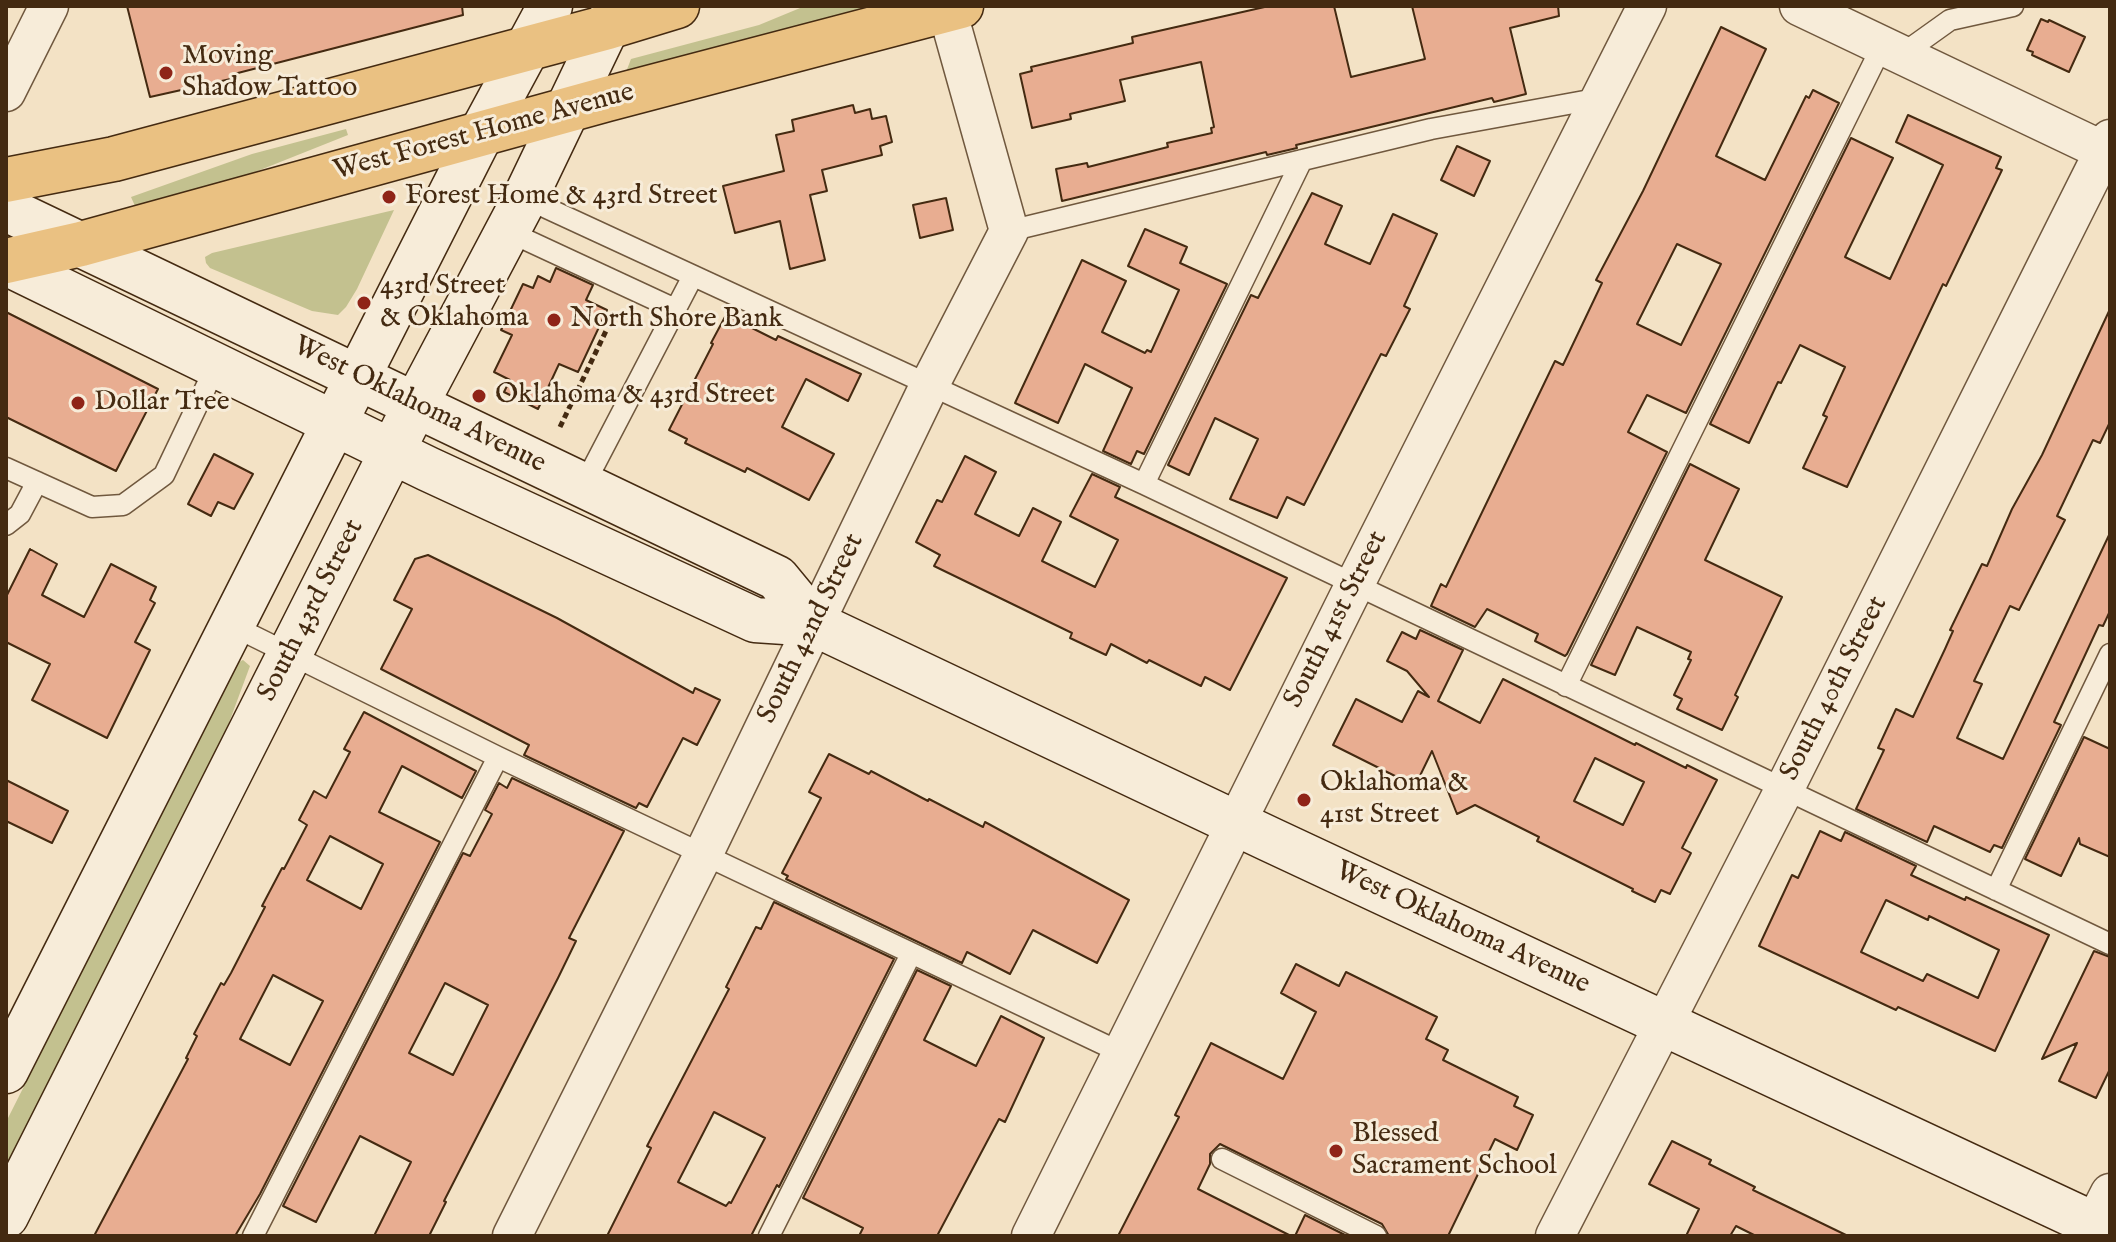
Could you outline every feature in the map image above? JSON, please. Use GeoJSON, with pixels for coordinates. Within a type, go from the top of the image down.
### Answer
{"type":"FeatureCollection","features":[{"type":"Feature","properties":{"kind":"main road"},"geometry":{"type":"LineString","coordinates":[[6,1071],[481,134],[550,6]]}},
{"type":"Feature","properties":{"kind":"main road"},"geometry":{"type":"LineString","coordinates":[[6,180],[114,159],[528,46],[612,16],[677,6]]}},
{"type":"Feature","properties":{"kind":"main road","name":"West Forest Home Avenue"},"geometry":{"type":"LineString","coordinates":[[6,262],[952,7]]}},
{"type":"Feature","properties":{"kind":"main road","name":"South 43rd Street"},"geometry":{"type":"LineString","coordinates":[[6,1216],[392,451],[516,214],[612,16]]}},
{"type":"Feature","properties":{"kind":"main road","name":"West Oklahoma Avenue"},"geometry":{"type":"LineString","coordinates":[[6,209],[777,578],[815,624]]}},
{"type":"Feature","properties":{"kind":"main road","name":"West Oklahoma Avenue"},"geometry":{"type":"LineString","coordinates":[[6,262],[392,451],[755,620],[815,624],[1664,1024],[2101,1222]]}},
{"type":"Feature","properties":{"kind":"street"},"geometry":{"type":"LineString","coordinates":[[6,92],[49,6]]}},
{"type":"Feature","properties":{"kind":"street","name":"South 41st Street"},"geometry":{"type":"LineString","coordinates":[[1031,1236],[1647,6]]}},
{"type":"Feature","properties":{"kind":"street"},"geometry":{"type":"LineString","coordinates":[[1799,6],[2108,148]]}},
{"type":"Feature","properties":{"kind":"street"},"geometry":{"type":"LineString","coordinates":[[952,7],[1009,231]]}},
{"type":"Feature","properties":{"kind":"street","name":"South 40th Street"},"geometry":{"type":"LineString","coordinates":[[1555,1236],[2108,148]]}},
{"type":"Feature","properties":{"kind":"street","name":"South 42nd Street"},"geometry":{"type":"LineString","coordinates":[[512,1236],[703,855],[929,386],[1009,231]]}},
{"type":"Feature","properties":{"kind":"lane"},"geometry":{"type":"LineString","coordinates":[[1566,686],[1892,50],[1950,20],[2013,6]]}},
{"type":"Feature","properties":{"kind":"lane"},"geometry":{"type":"LineString","coordinates":[[1009,231],[1431,129],[1601,98]]}},
{"type":"Feature","properties":{"kind":"lane"},"geometry":{"type":"LineString","coordinates":[[1144,484],[1302,160]]}},
{"type":"Feature","properties":{"kind":"lane"},"geometry":{"type":"LineString","coordinates":[[516,214],[693,276],[1144,484],[2110,944]]}},
{"type":"Feature","properties":{"kind":"lane"},"geometry":{"type":"LineString","coordinates":[[516,214],[675,309]]}},
{"type":"Feature","properties":{"kind":"lane"},"geometry":{"type":"LineString","coordinates":[[584,485],[693,276]]}},
{"type":"Feature","properties":{"kind":"lane"},"geometry":{"type":"LineString","coordinates":[[6,468],[92,507],[123,505],[164,475],[216,366]]}},
{"type":"Feature","properties":{"kind":"lane"},"geometry":{"type":"LineString","coordinates":[[6,525],[20,514],[37,482]]}},
{"type":"Feature","properties":{"kind":"lane"},"geometry":{"type":"LineString","coordinates":[[233,626],[498,757],[1122,1053]]}},
{"type":"Feature","properties":{"kind":"lane"},"geometry":{"type":"LineString","coordinates":[[1996,890],[2110,654]]}},
{"type":"Feature","properties":{"kind":"lane"},"geometry":{"type":"LineString","coordinates":[[253,1236],[498,757]]}},
{"type":"Feature","properties":{"kind":"lane"},"geometry":{"type":"LineString","coordinates":[[769,1236],[911,954]]}},
{"type":"Feature","properties":{"kind":"lane"},"geometry":{"type":"LineString","coordinates":[[1222,1159],[1376,1236]]}},
{"type":"Feature","properties":{"kind":"path"},"geometry":{"type":"LineString","coordinates":[[560,427],[617,308],[603,301]]}},
{"type":"Feature","properties":{"kind":"shaded area"},"geometry":{"type":"Polygon","coordinates":[[[805,6],[872,6],[626,72],[631,59],[759,25],[805,6]]]}},
{"type":"Feature","properties":{"kind":"shaded area"},"geometry":{"type":"Polygon","coordinates":[[[346,129],[348,135],[245,176],[135,206],[131,197],[252,154],[346,129]]]}},
{"type":"Feature","properties":{"kind":"shaded area"},"geometry":{"type":"Polygon","coordinates":[[[394,210],[357,289],[338,315],[312,311],[210,268],[206,263],[205,257],[212,253],[394,210]]]}},
{"type":"Feature","properties":{"kind":"shaded area"},"geometry":{"type":"Polygon","coordinates":[[[243,660],[250,666],[217,755],[6,1174],[6,1122],[237,663],[243,660]]]}},
{"type":"Feature","properties":{"kind":"building"},"geometry":{"type":"Polygon","coordinates":[[[127,6],[462,6],[463,15],[234,74],[235,78],[150,97],[127,6]]]}},
{"type":"Feature","properties":{"kind":"building"},"geometry":{"type":"Polygon","coordinates":[[[1269,6],[1334,6],[1351,77],[1425,59],[1412,6],[1558,6],[1559,16],[1510,28],[1526,94],[1494,102],[1492,98],[1296,145],[1297,148],[1267,155],[1266,152],[1062,201],[1056,169],[1087,163],[1088,167],[1212,133],[1211,128],[1214,127],[1201,62],[1120,80],[1125,101],[1070,114],[1071,119],[1032,128],[1020,74],[1032,71],[1031,67],[1133,43],[1132,37],[1269,6]]]}},
{"type":"Feature","properties":{"kind":"building"},"geometry":{"type":"Polygon","coordinates":[[[2041,19],[2085,37],[2069,72],[2027,50],[2041,19]]]}},
{"type":"Feature","properties":{"kind":"building"},"geometry":{"type":"Polygon","coordinates":[[[1721,27],[1766,49],[1716,156],[1765,180],[1806,96],[1809,98],[1813,90],[1839,103],[1686,413],[1647,395],[1628,432],[1667,452],[1565,656],[1535,641],[1538,634],[1487,609],[1475,627],[1431,606],[1441,584],[1446,587],[1555,361],[1563,365],[1602,283],[1596,280],[1643,191],[1721,27]],[[1677,244],[1637,324],[1681,345],[1721,264],[1677,244]]]}},
{"type":"Feature","properties":{"kind":"building"},"geometry":{"type":"Polygon","coordinates":[[[853,105],[855,113],[870,109],[872,119],[886,116],[892,142],[880,146],[882,155],[822,170],[827,191],[810,195],[825,260],[790,269],[780,221],[735,233],[723,186],[784,171],[776,135],[794,131],[792,120],[853,105]]]}},
{"type":"Feature","properties":{"kind":"building"},"geometry":{"type":"Polygon","coordinates":[[[1908,115],[2001,157],[1996,168],[2002,170],[1946,286],[1943,284],[1847,487],[1803,468],[1827,417],[1823,415],[1845,367],[1800,345],[1781,383],[1778,382],[1749,443],[1710,424],[1851,138],[1893,158],[1845,257],[1890,279],[1943,165],[1896,142],[1908,115]]]}},
{"type":"Feature","properties":{"kind":"building"},"geometry":{"type":"Polygon","coordinates":[[[1457,146],[1490,161],[1474,196],[1441,180],[1457,146]]]}},
{"type":"Feature","properties":{"kind":"building"},"geometry":{"type":"Polygon","coordinates":[[[1312,193],[1342,206],[1325,244],[1370,264],[1393,214],[1437,234],[1404,306],[1410,309],[1386,356],[1381,354],[1304,505],[1287,497],[1277,518],[1230,499],[1258,439],[1215,418],[1189,475],[1168,465],[1251,295],[1258,298],[1312,193]]]}},
{"type":"Feature","properties":{"kind":"building"},"geometry":{"type":"Polygon","coordinates":[[[946,198],[953,230],[920,238],[913,205],[946,198]]]}},
{"type":"Feature","properties":{"kind":"building"},"geometry":{"type":"Polygon","coordinates":[[[1145,229],[1187,247],[1180,263],[1227,284],[1144,454],[1137,451],[1131,464],[1103,451],[1132,388],[1085,364],[1058,423],[1015,403],[1082,260],[1126,281],[1102,332],[1145,353],[1147,350],[1151,352],[1179,290],[1128,266],[1145,229]]]}},
{"type":"Feature","properties":{"kind":"building","name":"North Shore Bank"},"geometry":{"type":"Polygon","coordinates":[[[556,268],[593,285],[586,300],[607,310],[578,372],[559,364],[538,409],[504,392],[510,380],[494,372],[512,335],[501,330],[523,284],[533,288],[538,276],[550,282],[556,268]]]}},
{"type":"Feature","properties":{"kind":"building"},"geometry":{"type":"Polygon","coordinates":[[[2110,309],[2110,422],[2100,443],[2093,440],[2057,516],[2065,520],[2019,610],[2010,606],[1974,681],[1982,684],[1957,738],[2003,759],[2110,533],[2110,611],[2103,626],[2099,625],[2054,722],[2061,725],[2002,848],[1994,845],[1990,852],[1934,826],[1927,842],[1856,809],[1884,750],[1878,748],[1896,709],[1913,717],[1953,631],[1950,630],[1982,564],[1987,566],[2110,309]]]}},
{"type":"Feature","properties":{"kind":"building","name":"Dollar Tree"},"geometry":{"type":"Polygon","coordinates":[[[6,312],[158,389],[116,471],[6,417],[6,312]]]}},
{"type":"Feature","properties":{"kind":"building"},"geometry":{"type":"Polygon","coordinates":[[[726,315],[776,340],[778,336],[861,374],[848,401],[806,379],[782,427],[834,454],[809,500],[747,468],[745,472],[685,443],[687,439],[669,430],[726,315]]]}},
{"type":"Feature","properties":{"kind":"building"},"geometry":{"type":"Polygon","coordinates":[[[214,454],[253,474],[234,509],[218,502],[211,516],[188,504],[214,454]]]}},
{"type":"Feature","properties":{"kind":"building"},"geometry":{"type":"Polygon","coordinates":[[[965,456],[996,472],[975,514],[1019,536],[1033,508],[1061,522],[1042,561],[1095,587],[1118,540],[1070,516],[1092,474],[1120,487],[1115,497],[1287,578],[1230,690],[1205,677],[1201,686],[1111,644],[1106,655],[1070,638],[1072,633],[934,566],[940,555],[916,542],[937,500],[942,502],[965,456]]]}},
{"type":"Feature","properties":{"kind":"building"},"geometry":{"type":"Polygon","coordinates":[[[1690,464],[1739,489],[1705,560],[1782,597],[1735,695],[1738,697],[1722,730],[1677,709],[1682,699],[1674,695],[1691,660],[1688,659],[1691,652],[1637,627],[1615,675],[1591,665],[1690,464]]]}},
{"type":"Feature","properties":{"kind":"building"},"geometry":{"type":"Polygon","coordinates":[[[30,549],[57,564],[42,595],[84,617],[111,564],[156,587],[150,600],[155,603],[135,642],[150,650],[107,738],[32,700],[50,664],[6,642],[6,597],[30,549]]]}},
{"type":"Feature","properties":{"kind":"building"},"geometry":{"type":"Polygon","coordinates":[[[428,555],[557,618],[693,693],[695,688],[720,700],[697,745],[683,738],[647,807],[639,803],[636,808],[524,755],[529,745],[381,669],[412,609],[394,600],[415,559],[428,555]]]}},
{"type":"Feature","properties":{"kind":"building"},"geometry":{"type":"Polygon","coordinates":[[[1420,630],[1463,650],[1438,701],[1480,723],[1503,679],[1635,745],[1717,780],[1682,848],[1691,853],[1670,894],[1661,890],[1655,902],[1475,805],[1457,814],[1432,751],[1415,786],[1333,745],[1356,699],[1402,722],[1418,691],[1429,697],[1407,671],[1387,661],[1402,632],[1416,639],[1420,630]],[[1595,758],[1574,801],[1623,825],[1644,782],[1595,758]]]}},
{"type":"Feature","properties":{"kind":"building"},"geometry":{"type":"Polygon","coordinates":[[[364,712],[476,771],[462,798],[402,766],[379,812],[440,842],[260,1194],[235,1236],[94,1236],[188,1059],[197,1036],[194,1034],[221,983],[224,985],[231,973],[265,907],[262,906],[307,825],[299,820],[314,791],[326,798],[350,752],[344,749],[364,712]],[[330,836],[307,880],[361,909],[383,864],[330,836]],[[273,975],[240,1039],[290,1065],[323,1001],[273,975]]]}},
{"type":"Feature","properties":{"kind":"building"},"geometry":{"type":"Polygon","coordinates":[[[2084,737],[2110,749],[2110,857],[2080,844],[2079,838],[2061,876],[2025,859],[2084,737]]]}},
{"type":"Feature","properties":{"kind":"building"},"geometry":{"type":"Polygon","coordinates":[[[829,754],[869,774],[871,771],[983,827],[985,822],[1129,900],[1097,963],[1033,930],[1010,974],[967,952],[962,963],[786,879],[788,876],[782,873],[821,798],[809,792],[829,754]]]}},
{"type":"Feature","properties":{"kind":"building"},"geometry":{"type":"Polygon","coordinates":[[[512,778],[624,831],[569,938],[576,941],[429,1236],[374,1236],[411,1162],[360,1136],[316,1222],[283,1206],[463,853],[470,856],[492,814],[485,810],[499,783],[507,788],[512,778]],[[445,983],[409,1053],[453,1075],[488,1005],[445,983]]]}},
{"type":"Feature","properties":{"kind":"building"},"geometry":{"type":"Polygon","coordinates":[[[6,780],[68,811],[52,843],[6,821],[6,780]]]}},
{"type":"Feature","properties":{"kind":"building"},"geometry":{"type":"Polygon","coordinates":[[[1820,831],[1841,841],[1845,832],[1916,866],[1911,875],[2049,935],[1995,1051],[1898,1007],[1896,1010],[1759,946],[1792,875],[1798,878],[1820,831]],[[1886,900],[1861,952],[1923,981],[1927,974],[1978,998],[1999,950],[1929,916],[1928,920],[1886,900]]]}},
{"type":"Feature","properties":{"kind":"building"},"geometry":{"type":"Polygon","coordinates":[[[774,902],[894,959],[779,1187],[777,1185],[751,1236],[607,1236],[651,1148],[647,1146],[729,989],[726,987],[756,927],[761,929],[774,902]],[[714,1112],[678,1182],[726,1206],[731,1203],[765,1138],[714,1112]]]}},
{"type":"Feature","properties":{"kind":"building"},"geometry":{"type":"Polygon","coordinates":[[[2094,951],[2110,957],[2110,1069],[2096,1098],[2059,1081],[2077,1043],[2042,1059],[2094,951]]]}},
{"type":"Feature","properties":{"kind":"building"},"geometry":{"type":"Polygon","coordinates":[[[1296,964],[1339,986],[1346,972],[1437,1017],[1426,1039],[1448,1050],[1443,1060],[1518,1097],[1514,1106],[1533,1115],[1517,1150],[1495,1139],[1448,1236],[1389,1236],[1382,1224],[1220,1144],[1210,1154],[1210,1164],[1198,1189],[1291,1236],[1118,1236],[1179,1117],[1175,1115],[1211,1043],[1283,1079],[1316,1012],[1281,993],[1296,964]]]}},
{"type":"Feature","properties":{"kind":"building"},"geometry":{"type":"Polygon","coordinates":[[[917,970],[951,986],[924,1040],[976,1066],[1001,1016],[1044,1038],[1005,1122],[999,1119],[937,1236],[859,1236],[863,1228],[803,1198],[917,970]]]}},
{"type":"Feature","properties":{"kind":"building"},"geometry":{"type":"Polygon","coordinates":[[[1672,1141],[1711,1160],[1709,1164],[1755,1187],[1753,1190],[1848,1236],[1756,1236],[1736,1226],[1730,1236],[1686,1236],[1699,1209],[1649,1184],[1672,1141]]]}},
{"type":"Feature","properties":{"kind":"building"},"geometry":{"type":"Polygon","coordinates":[[[1305,1215],[1347,1236],[1295,1236],[1305,1215]]]}},
{"type":"Feature","properties":{"kind":"place","name":"Moving Shadow Tattoo"},"geometry":{"type":"Point","coordinates":[166,73]}},
{"type":"Feature","properties":{"kind":"place","name":"Forest Home & 43rd Street"},"geometry":{"type":"Point","coordinates":[389,197]}},
{"type":"Feature","properties":{"kind":"place","name":"43rd Street & Oklahoma"},"geometry":{"type":"Point","coordinates":[364,303]}},
{"type":"Feature","properties":{"kind":"place","name":"North Shore Bank"},"geometry":{"type":"Point","coordinates":[554,320]}},
{"type":"Feature","properties":{"kind":"place","name":"Oklahoma & 43rd Street"},"geometry":{"type":"Point","coordinates":[479,396]}},
{"type":"Feature","properties":{"kind":"place","name":"Dollar Tree"},"geometry":{"type":"Point","coordinates":[78,403]}},
{"type":"Feature","properties":{"kind":"place","name":"Oklahoma & 41st Street"},"geometry":{"type":"Point","coordinates":[1304,800]}},
{"type":"Feature","properties":{"kind":"place","name":"Blessed Sacrament School"},"geometry":{"type":"Point","coordinates":[1336,1151]}}]}
